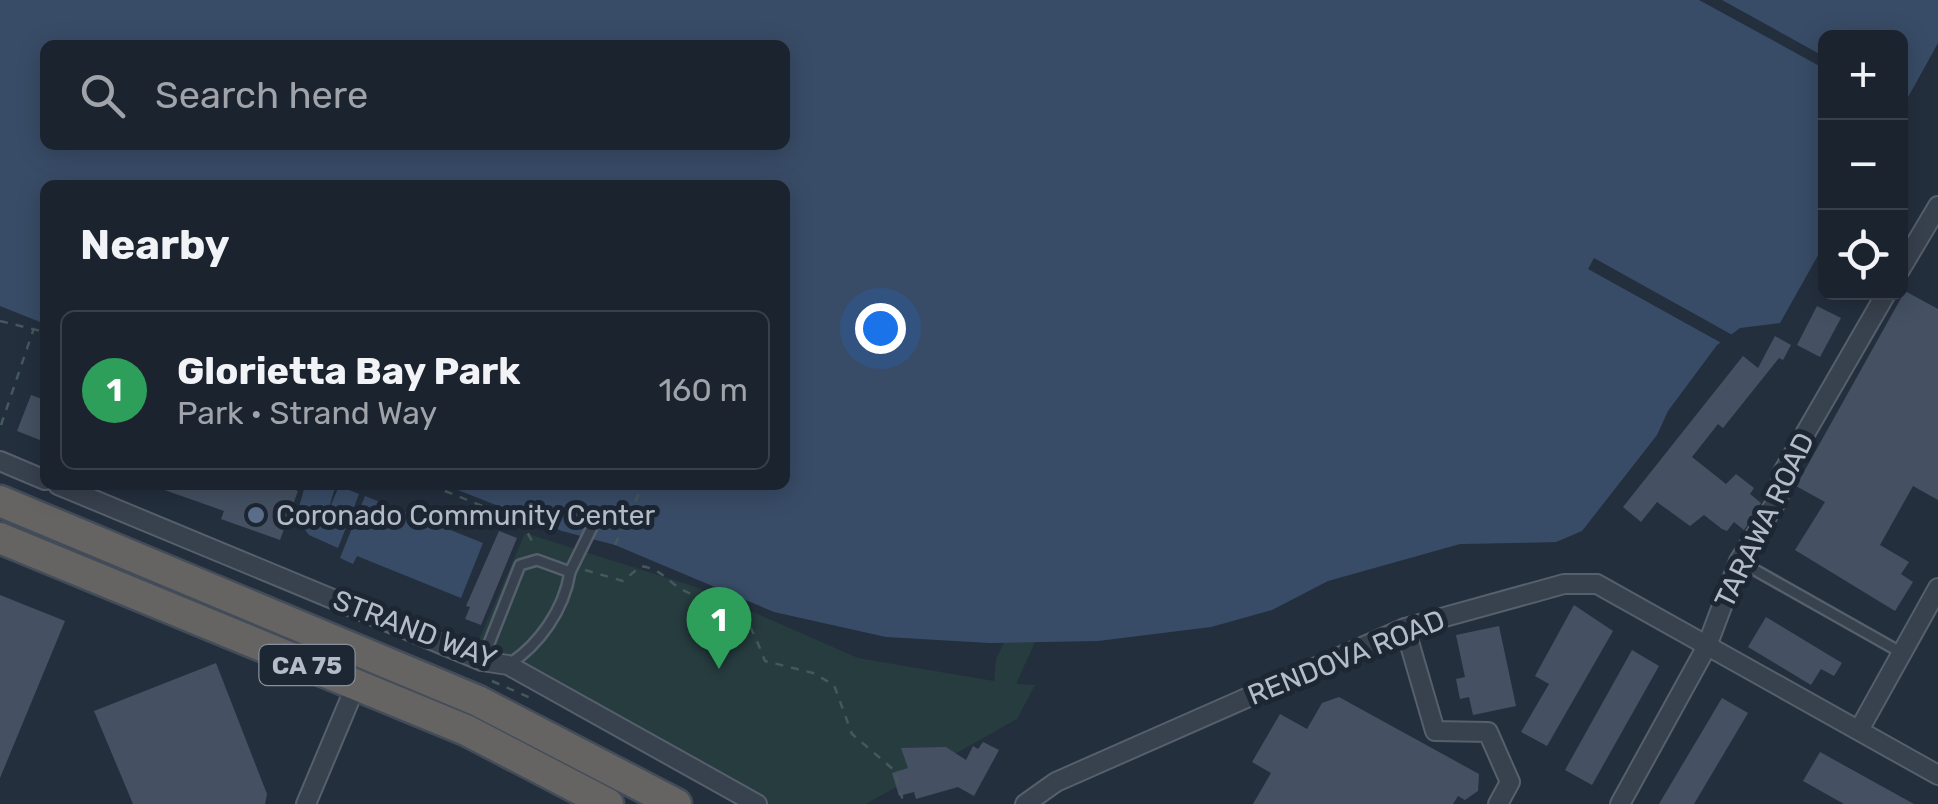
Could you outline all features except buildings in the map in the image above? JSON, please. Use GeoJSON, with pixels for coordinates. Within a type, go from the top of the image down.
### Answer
{"type":"FeatureCollection","features":[{"type":"Feature","properties":{"kind":"highway","name":"CA 75"},"geometry":{"type":"LineString","coordinates":[[0,501],[478,701],[676,804]]}},
{"type":"Feature","properties":{"kind":"highway","name":"CA 75"},"geometry":{"type":"LineString","coordinates":[[0,538],[466,730],[608,804]]}},
{"type":"Feature","properties":{"kind":"street"},"geometry":{"type":"LineString","coordinates":[[1908,257],[1938,206]]}},
{"type":"Feature","properties":{"kind":"street","name":"TARAWA ROAD"},"geometry":{"type":"LineString","coordinates":[[1620,804],[1706,646],[1738,560],[1778,499],[1783,472],[1883,300]]}},
{"type":"Feature","properties":{"kind":"street"},"geometry":{"type":"LineString","coordinates":[[0,462],[40,478]]}},
{"type":"Feature","properties":{"kind":"street","name":"STRAND WAY"},"geometry":{"type":"LineString","coordinates":[[70,490],[482,660],[508,665],[534,684],[757,804]]}},
{"type":"Feature","properties":{"kind":"street","name":"RENDOVA ROAD"},"geometry":{"type":"LineString","coordinates":[[1025,804],[1056,782],[1405,628],[1564,584],[1597,584],[1938,774]]}},
{"type":"Feature","properties":{"kind":"street"},"geometry":{"type":"LineString","coordinates":[[1859,730],[1938,588]]}},
{"type":"Feature","properties":{"kind":"street"},"geometry":{"type":"LineString","coordinates":[[1405,628],[1435,731],[1488,732],[1510,782],[1498,804]]}},
{"type":"Feature","properties":{"kind":"street"},"geometry":{"type":"LineString","coordinates":[[306,804],[356,685]]}},
{"type":"Feature","properties":{"kind":"lane"},"geometry":{"type":"LineString","coordinates":[[508,665],[528,652],[546,630],[597,516]]}},
{"type":"Feature","properties":{"kind":"lane"},"geometry":{"type":"LineString","coordinates":[[482,660],[520,565],[537,560],[572,570]]}},
{"type":"Feature","properties":{"kind":"lane"},"geometry":{"type":"LineString","coordinates":[[1738,560],[1902,653]]}},
{"type":"Feature","properties":{"kind":"path"},"geometry":{"type":"LineString","coordinates":[[0,320],[40,330]]}},
{"type":"Feature","properties":{"kind":"path"},"geometry":{"type":"LineString","coordinates":[[0,425],[34,328]]}},
{"type":"Feature","properties":{"kind":"path"},"geometry":{"type":"LineString","coordinates":[[442,490],[522,522],[534,540],[537,560]]}},
{"type":"Feature","properties":{"kind":"path"},"geometry":{"type":"LineString","coordinates":[[615,545],[641,490]]}},
{"type":"Feature","properties":{"kind":"path"},"geometry":{"type":"LineString","coordinates":[[572,570],[624,581],[641,566],[655,568],[679,588],[703,599],[722,600],[744,616],[765,661],[814,673],[834,685],[852,734],[894,770],[904,804]]}},
{"type":"Feature","properties":{"kind":"green space"},"geometry":{"type":"Polygon","coordinates":[[[525,533],[696,587],[858,658],[994,681],[996,659],[1041,566],[1064,578],[1016,684],[1035,685],[1017,719],[866,804],[767,804],[592,705],[475,649],[525,533]]]}},
{"type":"Feature","properties":{"kind":"water"},"geometry":{"type":"Polygon","coordinates":[[[0,0],[1938,0],[1938,43],[1908,97],[1908,30],[1818,30],[1818,255],[1780,323],[1740,328],[1717,345],[1668,411],[1657,435],[1582,531],[1556,542],[1460,544],[1328,581],[1272,610],[1211,627],[1098,641],[990,643],[886,637],[774,612],[615,545],[562,531],[458,490],[790,490],[790,180],[40,180],[40,322],[0,306],[0,0]]]}},
{"type":"Feature","properties":{"kind":"water"},"geometry":{"type":"Polygon","coordinates":[[[304,490],[334,490],[326,517],[337,490],[359,494],[338,548],[309,535],[296,518],[304,490]]]}},
{"type":"Feature","properties":{"kind":"water"},"geometry":{"type":"Polygon","coordinates":[[[365,496],[483,543],[461,598],[357,556],[353,564],[340,558],[365,496]]]}},
{"type":"Feature","properties":{"kind":"pier"},"geometry":{"type":"Polygon","coordinates":[[[1699,0],[1722,0],[1818,53],[1818,65],[1699,0]]]}},
{"type":"Feature","properties":{"kind":"pier"},"geometry":{"type":"Polygon","coordinates":[[[1594,258],[1736,337],[1725,345],[1588,269],[1594,258]]]}},
{"type":"Feature","properties":{"kind":"place","name":"Coronado Community Center"},"geometry":{"type":"Point","coordinates":[256,515]}},
{"type":"Feature","properties":{"kind":"place","name":"Glorietta Bay Park"},"geometry":{"type":"Point","coordinates":[719,669]}}]}
